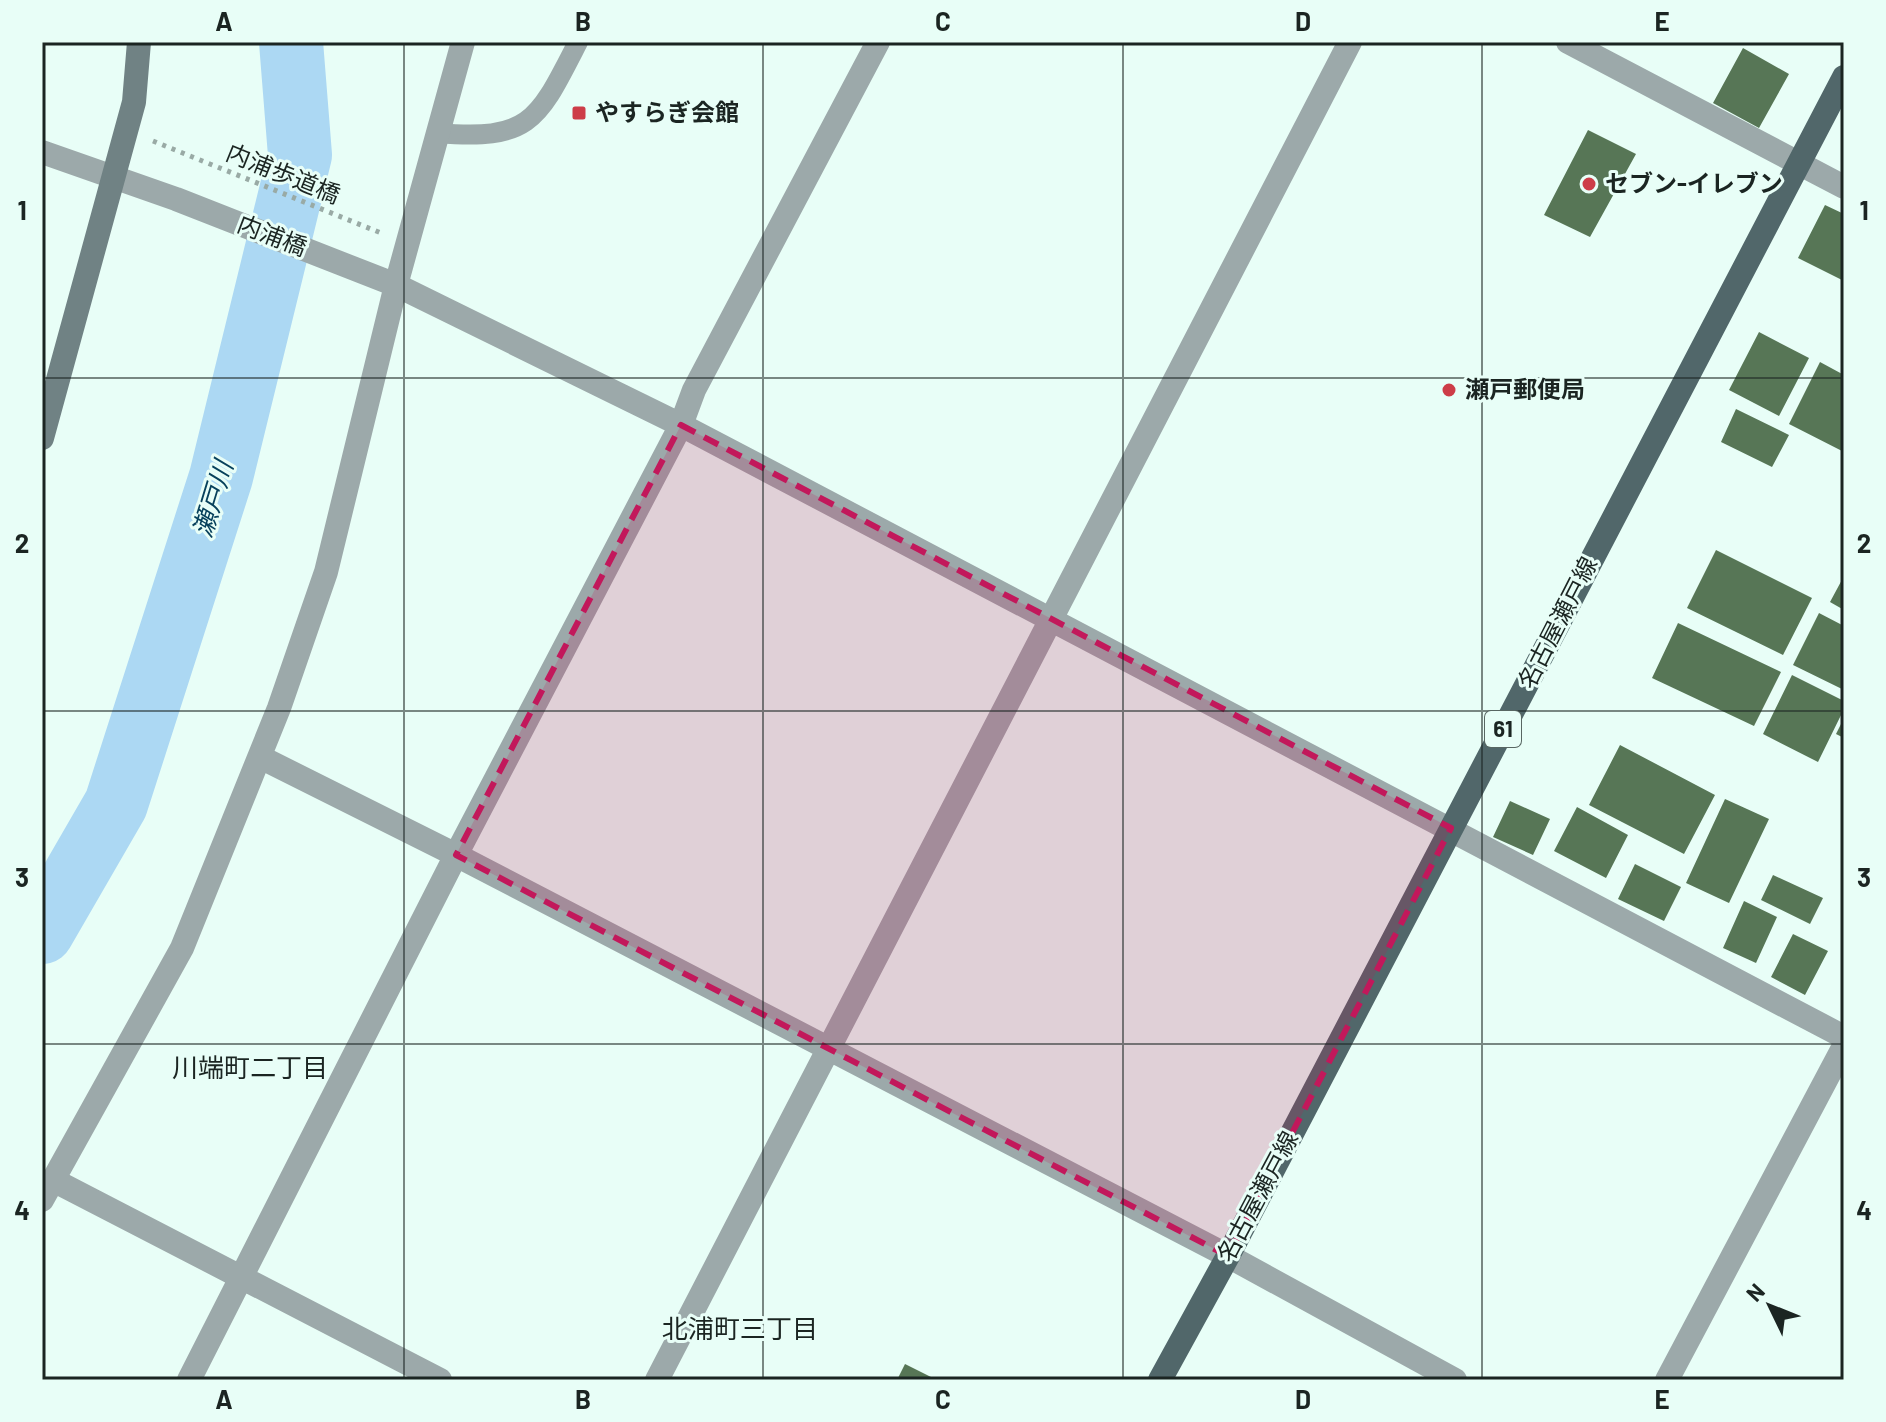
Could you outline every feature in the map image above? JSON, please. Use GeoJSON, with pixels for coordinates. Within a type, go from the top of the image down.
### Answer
{"type":"FeatureCollection","features":[{"type":"Feature","properties":{"kind":"main road","name":"名古屋瀬戸線"},"geometry":{"type":"LineString","coordinates":[[1160,1380],[1228,1256],[1844,77]]}},
{"type":"Feature","properties":{"kind":"street"},"geometry":{"type":"LineString","coordinates":[[42,438],[134,102],[139,42]]}},
{"type":"Feature","properties":{"kind":"street"},"geometry":{"type":"LineString","coordinates":[[440,1380],[244,1277],[48,1191],[182,948],[260,757],[326,572],[396,285],[463,42]]}},
{"type":"Feature","properties":{"kind":"street"},"geometry":{"type":"LineString","coordinates":[[189,1380],[456,855],[681,425],[694,390],[878,42]]}},
{"type":"Feature","properties":{"kind":"street"},"geometry":{"type":"LineString","coordinates":[[657,1380],[1350,42]]}},
{"type":"Feature","properties":{"kind":"street"},"geometry":{"type":"LineString","coordinates":[[1568,42],[1844,187]]}},
{"type":"Feature","properties":{"kind":"street","name":"内浦橋"},"geometry":{"type":"LineString","coordinates":[[42,152],[176,199],[396,285],[681,425],[1844,1037]]}},
{"type":"Feature","properties":{"kind":"street"},"geometry":{"type":"LineString","coordinates":[[260,757],[456,855],[1228,1256],[1455,1380]]}},
{"type":"Feature","properties":{"kind":"street"},"geometry":{"type":"LineString","coordinates":[[1667,1380],[1841,1057]]}},
{"type":"Feature","properties":{"kind":"lane"},"geometry":{"type":"LineString","coordinates":[[438,133],[484,137],[506,133],[532,119],[549,97],[578,42]]}},
{"type":"Feature","properties":{"kind":"path","name":"内浦歩道橋"},"geometry":{"type":"LineString","coordinates":[[166,146],[386,235]]}},
{"type":"Feature","properties":{"kind":"highlighted area"},"geometry":{"type":"Polygon","coordinates":[[[681,425],[1451,828],[1228,1256],[456,855],[681,425]]]}},
{"type":"Feature","properties":{"kind":"building"},"geometry":{"type":"Polygon","coordinates":[[[1743,48],[1789,74],[1759,128],[1713,103],[1743,48]]]}},
{"type":"Feature","properties":{"kind":"building","name":"セブン-イレブン"},"geometry":{"type":"Polygon","coordinates":[[[1588,130],[1636,154],[1590,237],[1544,215],[1588,130]]]}},
{"type":"Feature","properties":{"kind":"building"},"geometry":{"type":"Polygon","coordinates":[[[1825,205],[1844,214],[1844,281],[1798,258],[1825,205]]]}},
{"type":"Feature","properties":{"kind":"building"},"geometry":{"type":"Polygon","coordinates":[[[1759,332],[1809,358],[1779,416],[1729,390],[1759,332]]]}},
{"type":"Feature","properties":{"kind":"building"},"geometry":{"type":"Polygon","coordinates":[[[1820,362],[1844,375],[1844,452],[1789,424],[1820,362]]]}},
{"type":"Feature","properties":{"kind":"building"},"geometry":{"type":"Polygon","coordinates":[[[1736,409],[1789,435],[1772,467],[1721,442],[1736,409]]]}},
{"type":"Feature","properties":{"kind":"building"},"geometry":{"type":"Polygon","coordinates":[[[1716,550],[1812,598],[1783,655],[1687,608],[1716,550]]]}},
{"type":"Feature","properties":{"kind":"building"},"geometry":{"type":"Polygon","coordinates":[[[1844,576],[1844,610],[1830,602],[1844,576]]]}},
{"type":"Feature","properties":{"kind":"building"},"geometry":{"type":"Polygon","coordinates":[[[1819,613],[1844,626],[1844,690],[1793,665],[1819,613]]]}},
{"type":"Feature","properties":{"kind":"building"},"geometry":{"type":"Polygon","coordinates":[[[1678,623],[1781,672],[1754,726],[1652,678],[1678,623]]]}},
{"type":"Feature","properties":{"kind":"building"},"geometry":{"type":"Polygon","coordinates":[[[1792,675],[1844,701],[1844,709],[1818,762],[1763,734],[1792,675]]]}},
{"type":"Feature","properties":{"kind":"building"},"geometry":{"type":"Polygon","coordinates":[[[1844,718],[1844,738],[1836,734],[1844,718]]]}},
{"type":"Feature","properties":{"kind":"building"},"geometry":{"type":"Polygon","coordinates":[[[1620,745],[1715,795],[1684,854],[1589,805],[1620,745]]]}},
{"type":"Feature","properties":{"kind":"building"},"geometry":{"type":"Polygon","coordinates":[[[1725,799],[1769,819],[1729,903],[1686,883],[1725,799]]]}},
{"type":"Feature","properties":{"kind":"building"},"geometry":{"type":"Polygon","coordinates":[[[1510,801],[1550,819],[1533,855],[1493,837],[1510,801]]]}},
{"type":"Feature","properties":{"kind":"building"},"geometry":{"type":"Polygon","coordinates":[[[1577,807],[1628,835],[1606,878],[1554,851],[1577,807]]]}},
{"type":"Feature","properties":{"kind":"building"},"geometry":{"type":"Polygon","coordinates":[[[1635,864],[1681,887],[1664,921],[1618,899],[1635,864]]]}},
{"type":"Feature","properties":{"kind":"building"},"geometry":{"type":"Polygon","coordinates":[[[1773,875],[1823,898],[1810,924],[1761,900],[1773,875]]]}},
{"type":"Feature","properties":{"kind":"building"},"geometry":{"type":"Polygon","coordinates":[[[1744,901],[1777,917],[1756,963],[1723,948],[1744,901]]]}},
{"type":"Feature","properties":{"kind":"building"},"geometry":{"type":"Polygon","coordinates":[[[1793,934],[1828,951],[1805,995],[1771,977],[1793,934]]]}},
{"type":"Feature","properties":{"kind":"building"},"geometry":{"type":"Polygon","coordinates":[[[905,1364],[937,1380],[897,1380],[905,1364]]]}},
{"type":"Feature","properties":{"kind":"waterway","name":"瀬戸川"},"geometry":{"type":"LineString","coordinates":[[42,932],[116,804],[221,477],[300,155],[291,42]]}},
{"type":"Feature","properties":{"kind":"place","name":"やすらぎ会館"},"geometry":{"type":"Point","coordinates":[579,113]}},
{"type":"Feature","properties":{"kind":"place","name":"セブン-イレブン"},"geometry":{"type":"Point","coordinates":[1589,184]}},
{"type":"Feature","properties":{"kind":"place","name":"瀬戸郵便局"},"geometry":{"type":"Point","coordinates":[1449,390]}},
{"type":"Feature","properties":{"kind":"district","name":"川端町二丁目"},"geometry":{"type":"Point","coordinates":[250,1068]}},
{"type":"Feature","properties":{"kind":"district","name":"北浦町三丁目"},"geometry":{"type":"Point","coordinates":[740,1329]}}]}
